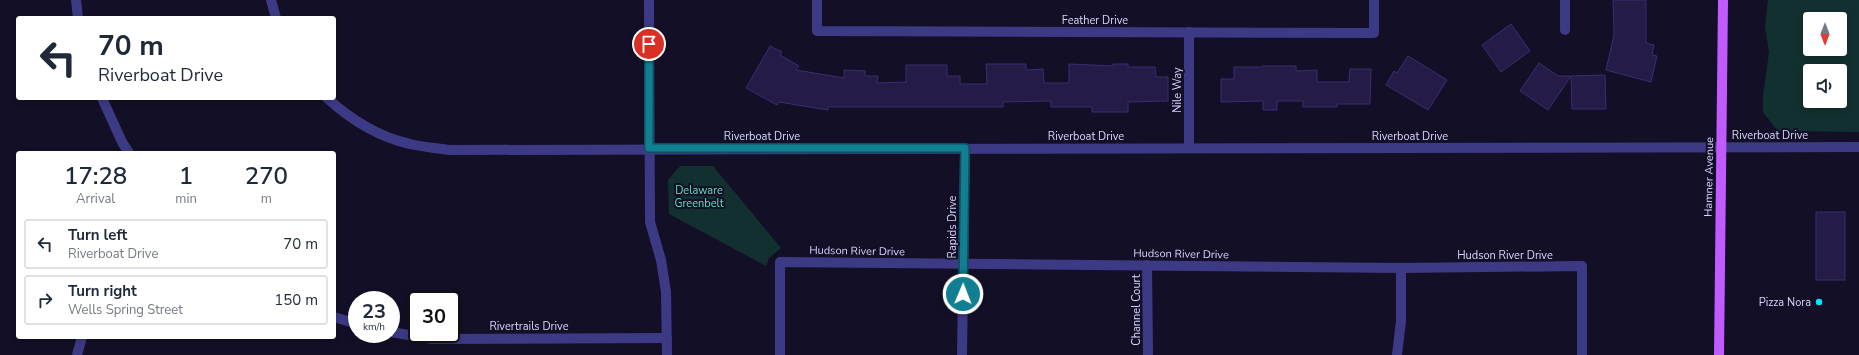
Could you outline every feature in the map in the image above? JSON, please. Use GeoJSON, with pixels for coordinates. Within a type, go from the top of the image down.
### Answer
{"type":"FeatureCollection","features":[{"type":"Feature","properties":{"kind":"main road","name":"Hamner Avenue"},"geometry":{"type":"LineString","coordinates":[[1719,355],[1723,0]]}},
{"type":"Feature","properties":{"kind":"street"},"geometry":{"type":"LineString","coordinates":[[76,0],[78,16]]}},
{"type":"Feature","properties":{"kind":"street"},"geometry":{"type":"LineString","coordinates":[[271,0],[275,16]]}},
{"type":"Feature","properties":{"kind":"street"},"geometry":{"type":"LineString","coordinates":[[648,0],[650,222],[661,260],[666,292],[667,355]]}},
{"type":"Feature","properties":{"kind":"street","name":"Feather Drive"},"geometry":{"type":"LineString","coordinates":[[817,0],[817,31],[1374,33],[1374,0]]}},
{"type":"Feature","properties":{"kind":"street"},"geometry":{"type":"LineString","coordinates":[[1565,0],[1565,30]]}},
{"type":"Feature","properties":{"kind":"street","name":"Nile Way"},"geometry":{"type":"LineString","coordinates":[[1189,32],[1189,148]]}},
{"type":"Feature","properties":{"kind":"street"},"geometry":{"type":"LineString","coordinates":[[103,100],[122,142],[128,151]]}},
{"type":"Feature","properties":{"kind":"street","name":"Riverboat Drive"},"geometry":{"type":"LineString","coordinates":[[329,100],[342,111],[374,131],[410,144],[450,150],[649,148],[1859,147]]}},
{"type":"Feature","properties":{"kind":"street","name":"Rapids Drive"},"geometry":{"type":"LineString","coordinates":[[962,355],[965,148]]}},
{"type":"Feature","properties":{"kind":"street","name":"Hudson River Drive"},"geometry":{"type":"LineString","coordinates":[[780,355],[780,262],[1401,268],[1582,266],[1582,355]]}},
{"type":"Feature","properties":{"kind":"street","name":"Channel Court"},"geometry":{"type":"LineString","coordinates":[[1147,265],[1148,355]]}},
{"type":"Feature","properties":{"kind":"street"},"geometry":{"type":"LineString","coordinates":[[1397,355],[1401,320],[1401,268]]}},
{"type":"Feature","properties":{"kind":"street"},"geometry":{"type":"LineString","coordinates":[[336,318],[348,321]]}},
{"type":"Feature","properties":{"kind":"street","name":"Rivertrails Drive"},"geometry":{"type":"LineString","coordinates":[[400,334],[432,339],[667,338]]}},
{"type":"Feature","properties":{"kind":"street"},"geometry":{"type":"LineString","coordinates":[[77,355],[81,339]]}},
{"type":"Feature","properties":{"kind":"green space"},"geometry":{"type":"Polygon","coordinates":[[[1768,0],[1859,0],[1859,132],[1778,131],[1763,112],[1763,96],[1769,52],[1765,27],[1768,0]]]}},
{"type":"Feature","properties":{"kind":"green space","name":"Delaware Greenbelt"},"geometry":{"type":"Polygon","coordinates":[[[680,166],[713,166],[781,248],[769,258],[766,266],[669,214],[668,180],[680,166]]]}},
{"type":"Feature","properties":{"kind":"building"},"geometry":{"type":"Polygon","coordinates":[[[1613,0],[1646,0],[1646,43],[1654,45],[1652,55],[1657,56],[1651,82],[1606,70],[1614,35],[1613,0]]]}},
{"type":"Feature","properties":{"kind":"building"},"geometry":{"type":"Polygon","coordinates":[[[1511,24],[1530,51],[1501,72],[1482,45],[1511,24]]]}},
{"type":"Feature","properties":{"kind":"building"},"geometry":{"type":"Polygon","coordinates":[[[770,46],[782,52],[780,55],[799,66],[796,70],[844,78],[844,70],[865,71],[865,76],[878,76],[877,83],[906,82],[906,65],[947,65],[947,76],[960,76],[960,84],[987,84],[986,64],[1026,64],[1026,70],[1043,69],[1044,83],[1069,83],[1069,64],[1113,66],[1113,64],[1128,64],[1128,67],[1155,67],[1156,77],[1168,77],[1168,101],[1128,102],[1128,112],[1092,112],[1092,107],[1051,107],[1051,101],[1003,102],[1003,107],[828,107],[828,110],[779,102],[777,105],[746,88],[770,46]]]}},
{"type":"Feature","properties":{"kind":"building"},"geometry":{"type":"Polygon","coordinates":[[[1408,56],[1447,80],[1428,110],[1386,85],[1394,71],[1397,73],[1408,56]]]}},
{"type":"Feature","properties":{"kind":"building"},"geometry":{"type":"Polygon","coordinates":[[[1539,63],[1558,76],[1571,76],[1548,110],[1520,91],[1539,63]]]}},
{"type":"Feature","properties":{"kind":"building"},"geometry":{"type":"Polygon","coordinates":[[[1296,66],[1296,71],[1317,70],[1317,82],[1349,82],[1350,69],[1371,69],[1370,104],[1337,104],[1337,107],[1303,107],[1303,101],[1277,101],[1277,110],[1263,110],[1263,101],[1221,102],[1221,79],[1234,79],[1234,67],[1296,66]]]}},
{"type":"Feature","properties":{"kind":"building"},"geometry":{"type":"Polygon","coordinates":[[[1605,75],[1606,109],[1572,109],[1571,76],[1605,75]]]}},
{"type":"Feature","properties":{"kind":"building"},"geometry":{"type":"Polygon","coordinates":[[[1816,212],[1845,212],[1845,280],[1816,280],[1816,212]]]}},
{"type":"Feature","properties":{"kind":"place","name":"Pizza Nora"},"geometry":{"type":"Point","coordinates":[1819,302]}},
{"type":"Feature","properties":{"kind":"route"},"geometry":{"type":"LineString","coordinates":[[649,44],[649,148],[965,148],[963,294]]}}]}
